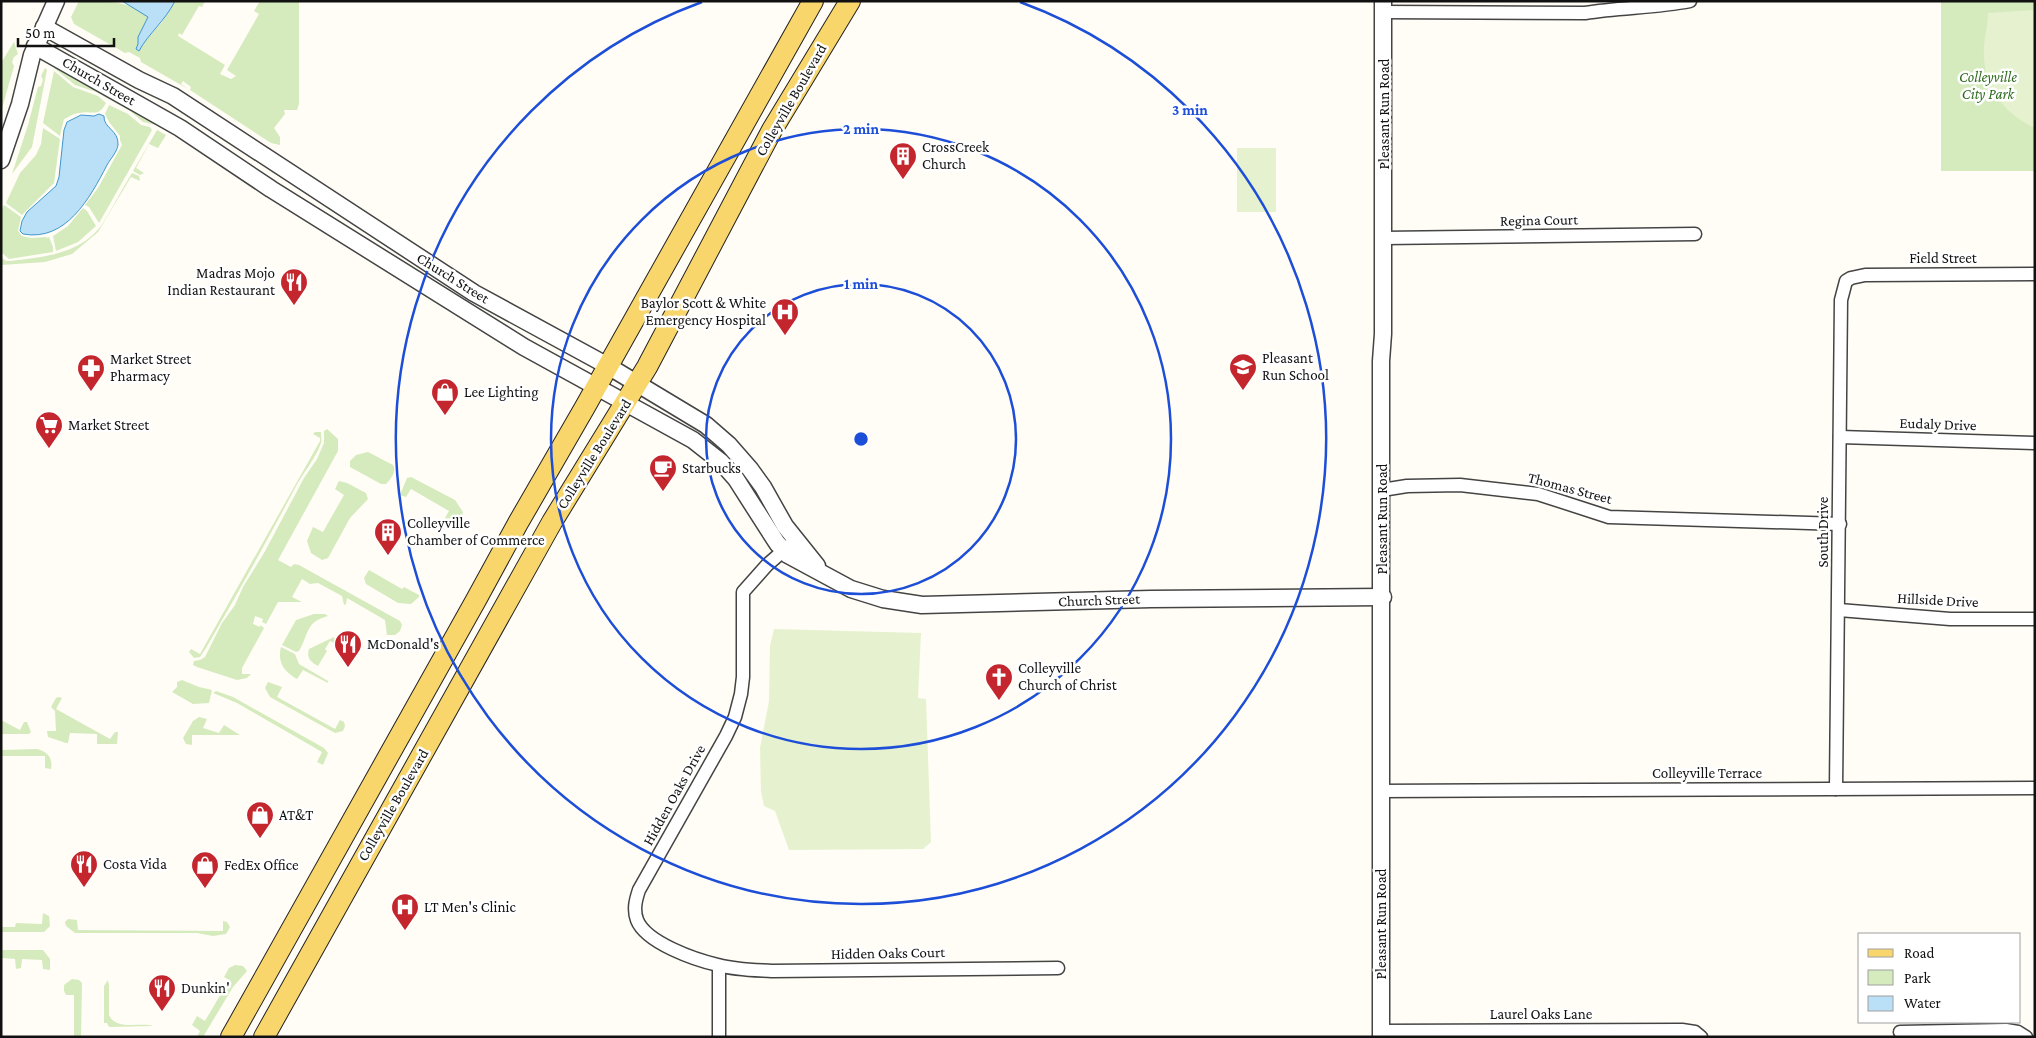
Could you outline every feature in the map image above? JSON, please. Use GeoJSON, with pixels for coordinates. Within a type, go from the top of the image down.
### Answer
{"type":"FeatureCollection","features":[{"type":"Feature","properties":{"kind":"main road","name":"Colleyville Boulevard"},"geometry":{"type":"LineString","coordinates":[[231,1037],[813,1]]}},
{"type":"Feature","properties":{"kind":"main road","name":"Colleyville Boulevard"},"geometry":{"type":"LineString","coordinates":[[264,1037],[552,522],[638,384],[772,130],[850,1]]}},
{"type":"Feature","properties":{"kind":"street"},"geometry":{"type":"LineString","coordinates":[[1,160],[20,104],[36,46],[56,1]]}},
{"type":"Feature","properties":{"kind":"street"},"geometry":{"type":"LineString","coordinates":[[1383,7],[1585,13],[1602,10],[1665,6],[1690,1]]}},
{"type":"Feature","properties":{"kind":"street","name":"Pleasant Run Road"},"geometry":{"type":"LineString","coordinates":[[1381,1034],[1383,7]]}},
{"type":"Feature","properties":{"kind":"street","name":"Church Street"},"geometry":{"type":"LineString","coordinates":[[44,27],[139,80],[173,96],[474,293],[608,366],[706,425],[735,450],[763,487],[781,520],[790,545],[788,555],[845,586],[867,595],[922,605],[1151,598],[1383,597]]}},
{"type":"Feature","properties":{"kind":"street","name":"Church Street"},"geometry":{"type":"LineString","coordinates":[[36,46],[180,128],[271,188],[524,347],[693,440],[721,462],[736,479],[772,537],[790,545]]}},
{"type":"Feature","properties":{"kind":"street"},"geometry":{"type":"LineString","coordinates":[[271,188],[285,169]]}},
{"type":"Feature","properties":{"kind":"street","name":"Regina Court"},"geometry":{"type":"LineString","coordinates":[[1384,238],[1695,234]]}},
{"type":"Feature","properties":{"kind":"street"},"geometry":{"type":"LineString","coordinates":[[397,268],[408,249]]}},
{"type":"Feature","properties":{"kind":"street","name":"Field Street"},"geometry":{"type":"LineString","coordinates":[[1851,278],[1864,275],[2035,274]]}},
{"type":"Feature","properties":{"kind":"street","name":"South Drive"},"geometry":{"type":"LineString","coordinates":[[1836,789],[1841,300],[1846,281],[1851,278]]}},
{"type":"Feature","properties":{"kind":"street","name":"Eudaly Drive"},"geometry":{"type":"LineString","coordinates":[[1840,438],[2035,443]]}},
{"type":"Feature","properties":{"kind":"street"},"geometry":{"type":"LineString","coordinates":[[721,462],[735,450]]}},
{"type":"Feature","properties":{"kind":"street","name":"Thomas Street"},"geometry":{"type":"LineString","coordinates":[[1382,490],[1407,486],[1460,485],[1538,494],[1608,517],[1840,524]]}},
{"type":"Feature","properties":{"kind":"street","name":"Hidden Oaks Drive"},"geometry":{"type":"LineString","coordinates":[[719,966],[696,959],[653,938],[637,920],[636,902],[639,890],[735,717],[743,676],[743,592],[790,545]]}},
{"type":"Feature","properties":{"kind":"street","name":"Hillside Drive"},"geometry":{"type":"LineString","coordinates":[[1839,610],[1950,619],[2035,619]]}},
{"type":"Feature","properties":{"kind":"street","name":"Colleyville Terrace"},"geometry":{"type":"LineString","coordinates":[[1380,791],[2035,788]]}},
{"type":"Feature","properties":{"kind":"street"},"geometry":{"type":"LineString","coordinates":[[719,966],[719,1037]]}},
{"type":"Feature","properties":{"kind":"street","name":"Hidden Oaks Court"},"geometry":{"type":"LineString","coordinates":[[719,966],[772,971],[1058,968]]}},
{"type":"Feature","properties":{"kind":"street","name":"Laurel Oaks Lane"},"geometry":{"type":"LineString","coordinates":[[1381,1034],[1511,1034],[1682,1030],[1695,1032],[1701,1036]]}},
{"type":"Feature","properties":{"kind":"street"},"geometry":{"type":"LineString","coordinates":[[1900,1032],[2006,1030],[2018,1032],[2026,1037]]}},
{"type":"Feature","properties":{"kind":"green space"},"geometry":{"type":"Polygon","coordinates":[[[79,1],[117,3],[135,8],[143,13],[149,19],[140,32],[143,43],[162,22],[175,1],[205,1],[202,7],[199,6],[182,35],[179,33],[178,36],[225,65],[220,74],[231,79],[236,76],[227,70],[259,14],[254,11],[260,1],[299,1],[299,104],[297,110],[284,110],[285,114],[274,128],[280,137],[280,145],[271,143],[190,90],[191,87],[183,81],[181,84],[188,89],[141,62],[140,58],[129,52],[125,53],[74,24],[71,17],[79,1]]]}},
{"type":"Feature","properties":{"kind":"green space","name":"Colleyville City Park"},"geometry":{"type":"Polygon","coordinates":[[[1941,1],[2035,1],[2035,171],[1941,171],[1941,1]]]}},
{"type":"Feature","properties":{"kind":"green space"},"geometry":{"type":"Polygon","coordinates":[[[2035,10],[2035,128],[2006,108],[1992,89],[1985,67],[1984,50],[1988,13],[2035,10]]]}},
{"type":"Feature","properties":{"kind":"green space"},"geometry":{"type":"Polygon","coordinates":[[[14,42],[18,54],[12,62],[14,66],[1,112],[1,63],[14,42]]]}},
{"type":"Feature","properties":{"kind":"green space"},"geometry":{"type":"Polygon","coordinates":[[[55,65],[108,95],[107,97],[112,100],[114,98],[165,127],[143,122],[130,111],[96,92],[75,85],[54,68],[55,65]]]}},
{"type":"Feature","properties":{"kind":"green space"},"geometry":{"type":"Polygon","coordinates":[[[45,68],[47,70],[32,147],[12,174],[38,87],[41,86],[43,80],[41,76],[45,68]]]}},
{"type":"Feature","properties":{"kind":"green space"},"geometry":{"type":"Polygon","coordinates":[[[54,71],[73,87],[98,96],[106,103],[98,112],[77,113],[64,119],[60,136],[43,123],[54,71]]]}},
{"type":"Feature","properties":{"kind":"green space"},"geometry":{"type":"Polygon","coordinates":[[[109,105],[128,114],[141,125],[150,127],[152,130],[99,223],[89,207],[85,205],[98,188],[122,145],[120,136],[105,114],[109,105]]]}},
{"type":"Feature","properties":{"kind":"green space"},"geometry":{"type":"Polygon","coordinates":[[[43,128],[60,139],[54,183],[22,215],[6,203],[20,173],[36,155],[41,144],[43,128]]]}},
{"type":"Feature","properties":{"kind":"green space"},"geometry":{"type":"Polygon","coordinates":[[[157,130],[166,135],[158,148],[149,144],[136,168],[144,173],[140,175],[133,171],[157,130]]]}},
{"type":"Feature","properties":{"kind":"green space"},"geometry":{"type":"Polygon","coordinates":[[[1237,148],[1276,148],[1276,212],[1237,212],[1237,148]]]}},
{"type":"Feature","properties":{"kind":"green space"},"geometry":{"type":"Polygon","coordinates":[[[132,173],[139,176],[140,181],[131,177],[98,232],[72,254],[45,262],[1,265],[1,257],[6,261],[36,258],[73,248],[84,241],[103,223],[132,173]]]}},
{"type":"Feature","properties":{"kind":"green space"},"geometry":{"type":"Polygon","coordinates":[[[4,205],[21,217],[18,231],[22,236],[31,238],[49,237],[53,252],[9,259],[1,252],[1,210],[4,205]]]}},
{"type":"Feature","properties":{"kind":"green space"},"geometry":{"type":"Polygon","coordinates":[[[83,208],[96,226],[78,242],[56,251],[53,236],[68,226],[83,208]]]}},
{"type":"Feature","properties":{"kind":"green space"},"geometry":{"type":"Polygon","coordinates":[[[327,429],[338,439],[338,451],[278,560],[291,567],[294,564],[299,565],[400,621],[402,625],[400,631],[395,635],[387,635],[385,620],[347,598],[344,605],[342,596],[318,583],[310,584],[302,579],[292,597],[302,602],[278,602],[266,624],[262,622],[263,619],[255,616],[253,624],[264,628],[242,668],[242,674],[251,674],[247,678],[237,680],[193,665],[194,661],[205,657],[222,623],[235,605],[243,587],[264,553],[304,478],[317,459],[324,443],[324,431],[327,429]]]}},
{"type":"Feature","properties":{"kind":"green space"},"geometry":{"type":"Polygon","coordinates":[[[321,432],[321,443],[315,455],[206,648],[200,657],[194,658],[189,652],[191,649],[200,654],[320,441],[320,438],[313,434],[321,432]]]}},
{"type":"Feature","properties":{"kind":"green space"},"geometry":{"type":"Polygon","coordinates":[[[368,452],[393,465],[394,472],[386,484],[381,484],[350,467],[350,461],[356,455],[368,452]]]}},
{"type":"Feature","properties":{"kind":"green space"},"geometry":{"type":"Polygon","coordinates":[[[411,477],[455,500],[463,512],[459,527],[444,520],[449,511],[411,489],[406,497],[400,495],[407,478],[411,477]]]}},
{"type":"Feature","properties":{"kind":"green space"},"geometry":{"type":"Polygon","coordinates":[[[339,481],[366,493],[368,499],[350,518],[328,558],[322,560],[311,553],[307,541],[313,527],[323,532],[344,495],[335,489],[339,481]]]}},
{"type":"Feature","properties":{"kind":"green space"},"geometry":{"type":"Polygon","coordinates":[[[369,570],[402,589],[404,587],[419,595],[419,597],[411,604],[398,603],[366,584],[364,578],[369,570]]]}},
{"type":"Feature","properties":{"kind":"green space"},"geometry":{"type":"Polygon","coordinates":[[[314,614],[325,614],[328,616],[311,625],[299,651],[296,652],[282,645],[296,620],[314,614]]]}},
{"type":"Feature","properties":{"kind":"green space"},"geometry":{"type":"Polygon","coordinates":[[[774,629],[921,633],[918,698],[926,699],[931,842],[923,849],[789,850],[775,811],[764,806],[761,792],[760,748],[769,701],[770,646],[774,629]]]}},
{"type":"Feature","properties":{"kind":"green space"},"geometry":{"type":"Polygon","coordinates":[[[334,637],[335,642],[330,641],[325,649],[327,651],[318,666],[313,663],[309,657],[309,649],[334,637]]]}},
{"type":"Feature","properties":{"kind":"green space"},"geometry":{"type":"Polygon","coordinates":[[[281,647],[295,654],[299,664],[328,681],[328,683],[303,670],[297,679],[293,676],[281,662],[281,647]]]}},
{"type":"Feature","properties":{"kind":"green space"},"geometry":{"type":"Polygon","coordinates":[[[182,680],[212,690],[209,703],[193,704],[172,692],[177,687],[177,682],[182,680]]]}},
{"type":"Feature","properties":{"kind":"green space"},"geometry":{"type":"Polygon","coordinates":[[[268,682],[282,687],[277,697],[335,729],[340,720],[344,722],[343,731],[335,733],[270,697],[265,688],[268,682]]]}},
{"type":"Feature","properties":{"kind":"green space"},"geometry":{"type":"Polygon","coordinates":[[[216,691],[233,697],[324,748],[328,753],[323,765],[317,762],[322,752],[237,703],[213,693],[216,691]]]}},
{"type":"Feature","properties":{"kind":"green space"},"geometry":{"type":"Polygon","coordinates":[[[56,698],[62,698],[56,709],[110,739],[115,732],[118,732],[117,744],[97,744],[97,734],[70,733],[68,743],[48,737],[47,731],[56,731],[55,711],[51,707],[56,698]]]}},
{"type":"Feature","properties":{"kind":"green space"},"geometry":{"type":"Polygon","coordinates":[[[199,717],[207,719],[203,728],[219,733],[224,725],[240,735],[192,735],[192,745],[186,744],[183,738],[193,721],[199,717]]]}},
{"type":"Feature","properties":{"kind":"green space"},"geometry":{"type":"Polygon","coordinates":[[[1,720],[20,730],[24,722],[27,722],[31,732],[29,734],[1,734],[1,720]]]}},
{"type":"Feature","properties":{"kind":"green space"},"geometry":{"type":"Polygon","coordinates":[[[37,749],[49,756],[51,769],[45,768],[45,756],[1,756],[1,750],[37,749]]]}},
{"type":"Feature","properties":{"kind":"green space"},"geometry":{"type":"Polygon","coordinates":[[[43,913],[49,916],[50,926],[44,932],[1,932],[1,927],[15,927],[16,923],[42,924],[43,913]]]}},
{"type":"Feature","properties":{"kind":"green space"},"geometry":{"type":"Polygon","coordinates":[[[68,919],[77,920],[78,930],[223,931],[223,921],[227,922],[230,927],[226,934],[213,936],[197,933],[75,933],[66,926],[65,922],[68,919]]]}},
{"type":"Feature","properties":{"kind":"green space"},"geometry":{"type":"Polygon","coordinates":[[[1,950],[43,950],[50,959],[50,970],[43,969],[42,960],[22,959],[21,968],[16,969],[15,959],[1,958],[1,950]]]}},
{"type":"Feature","properties":{"kind":"green space"},"geometry":{"type":"Polygon","coordinates":[[[235,965],[243,966],[247,971],[233,987],[203,1037],[197,1037],[200,1031],[192,1025],[197,1016],[205,1021],[229,980],[224,977],[229,968],[235,965]]]}},
{"type":"Feature","properties":{"kind":"green space"},"geometry":{"type":"Polygon","coordinates":[[[72,979],[79,980],[82,983],[81,1037],[74,1037],[74,995],[66,995],[64,991],[64,985],[72,979]]]}},
{"type":"Feature","properties":{"kind":"green space"},"geometry":{"type":"Polygon","coordinates":[[[108,980],[109,1015],[112,1020],[129,1025],[153,1026],[109,1027],[107,1023],[104,1023],[104,986],[108,980]]]}},
{"type":"Feature","properties":{"kind":"water"},"geometry":{"type":"Polygon","coordinates":[[[122,1],[175,1],[139,51],[136,49],[138,37],[148,17],[122,1]]]}},
{"type":"Feature","properties":{"kind":"water"},"geometry":{"type":"Polygon","coordinates":[[[99,114],[104,116],[104,120],[118,140],[118,145],[93,191],[75,215],[64,224],[52,231],[38,235],[23,234],[20,231],[22,221],[27,212],[56,186],[59,177],[64,130],[67,122],[81,115],[94,116],[99,114]]]}},
{"type":"Feature","properties":{"kind":"place","name":"CrossCreek Church"},"geometry":{"type":"Point","coordinates":[903,180]}},
{"type":"Feature","properties":{"kind":"place","name":"Madras Mojo Indian Restaurant"},"geometry":{"type":"Point","coordinates":[294,306]}},
{"type":"Feature","properties":{"kind":"place","name":"Baylor Scott & White Emergency Hospital"},"geometry":{"type":"Point","coordinates":[785,336]}},
{"type":"Feature","properties":{"kind":"place","name":"Pleasant Run School"},"geometry":{"type":"Point","coordinates":[1243,391]}},
{"type":"Feature","properties":{"kind":"place","name":"Market Street Pharmacy"},"geometry":{"type":"Point","coordinates":[91,392]}},
{"type":"Feature","properties":{"kind":"place","name":"Lee Lighting"},"geometry":{"type":"Point","coordinates":[445,416]}},
{"type":"Feature","properties":{"kind":"place","name":"Market Street"},"geometry":{"type":"Point","coordinates":[49,449]}},
{"type":"Feature","properties":{"kind":"place","name":"Starbucks"},"geometry":{"type":"Point","coordinates":[663,492]}},
{"type":"Feature","properties":{"kind":"place","name":"Colleyville Chamber of Commerce"},"geometry":{"type":"Point","coordinates":[388,556]}},
{"type":"Feature","properties":{"kind":"place","name":"McDonald's"},"geometry":{"type":"Point","coordinates":[348,668]}},
{"type":"Feature","properties":{"kind":"place","name":"Colleyville Church of Christ"},"geometry":{"type":"Point","coordinates":[999,701]}},
{"type":"Feature","properties":{"kind":"place","name":"AT&T"},"geometry":{"type":"Point","coordinates":[260,839]}},
{"type":"Feature","properties":{"kind":"place","name":"Costa Vida"},"geometry":{"type":"Point","coordinates":[84,888]}},
{"type":"Feature","properties":{"kind":"place","name":"FedEx Office"},"geometry":{"type":"Point","coordinates":[205,889]}},
{"type":"Feature","properties":{"kind":"place","name":"LT Men's Clinic"},"geometry":{"type":"Point","coordinates":[405,931]}},
{"type":"Feature","properties":{"kind":"place","name":"Dunkin'"},"geometry":{"type":"Point","coordinates":[162,1012]}}]}
